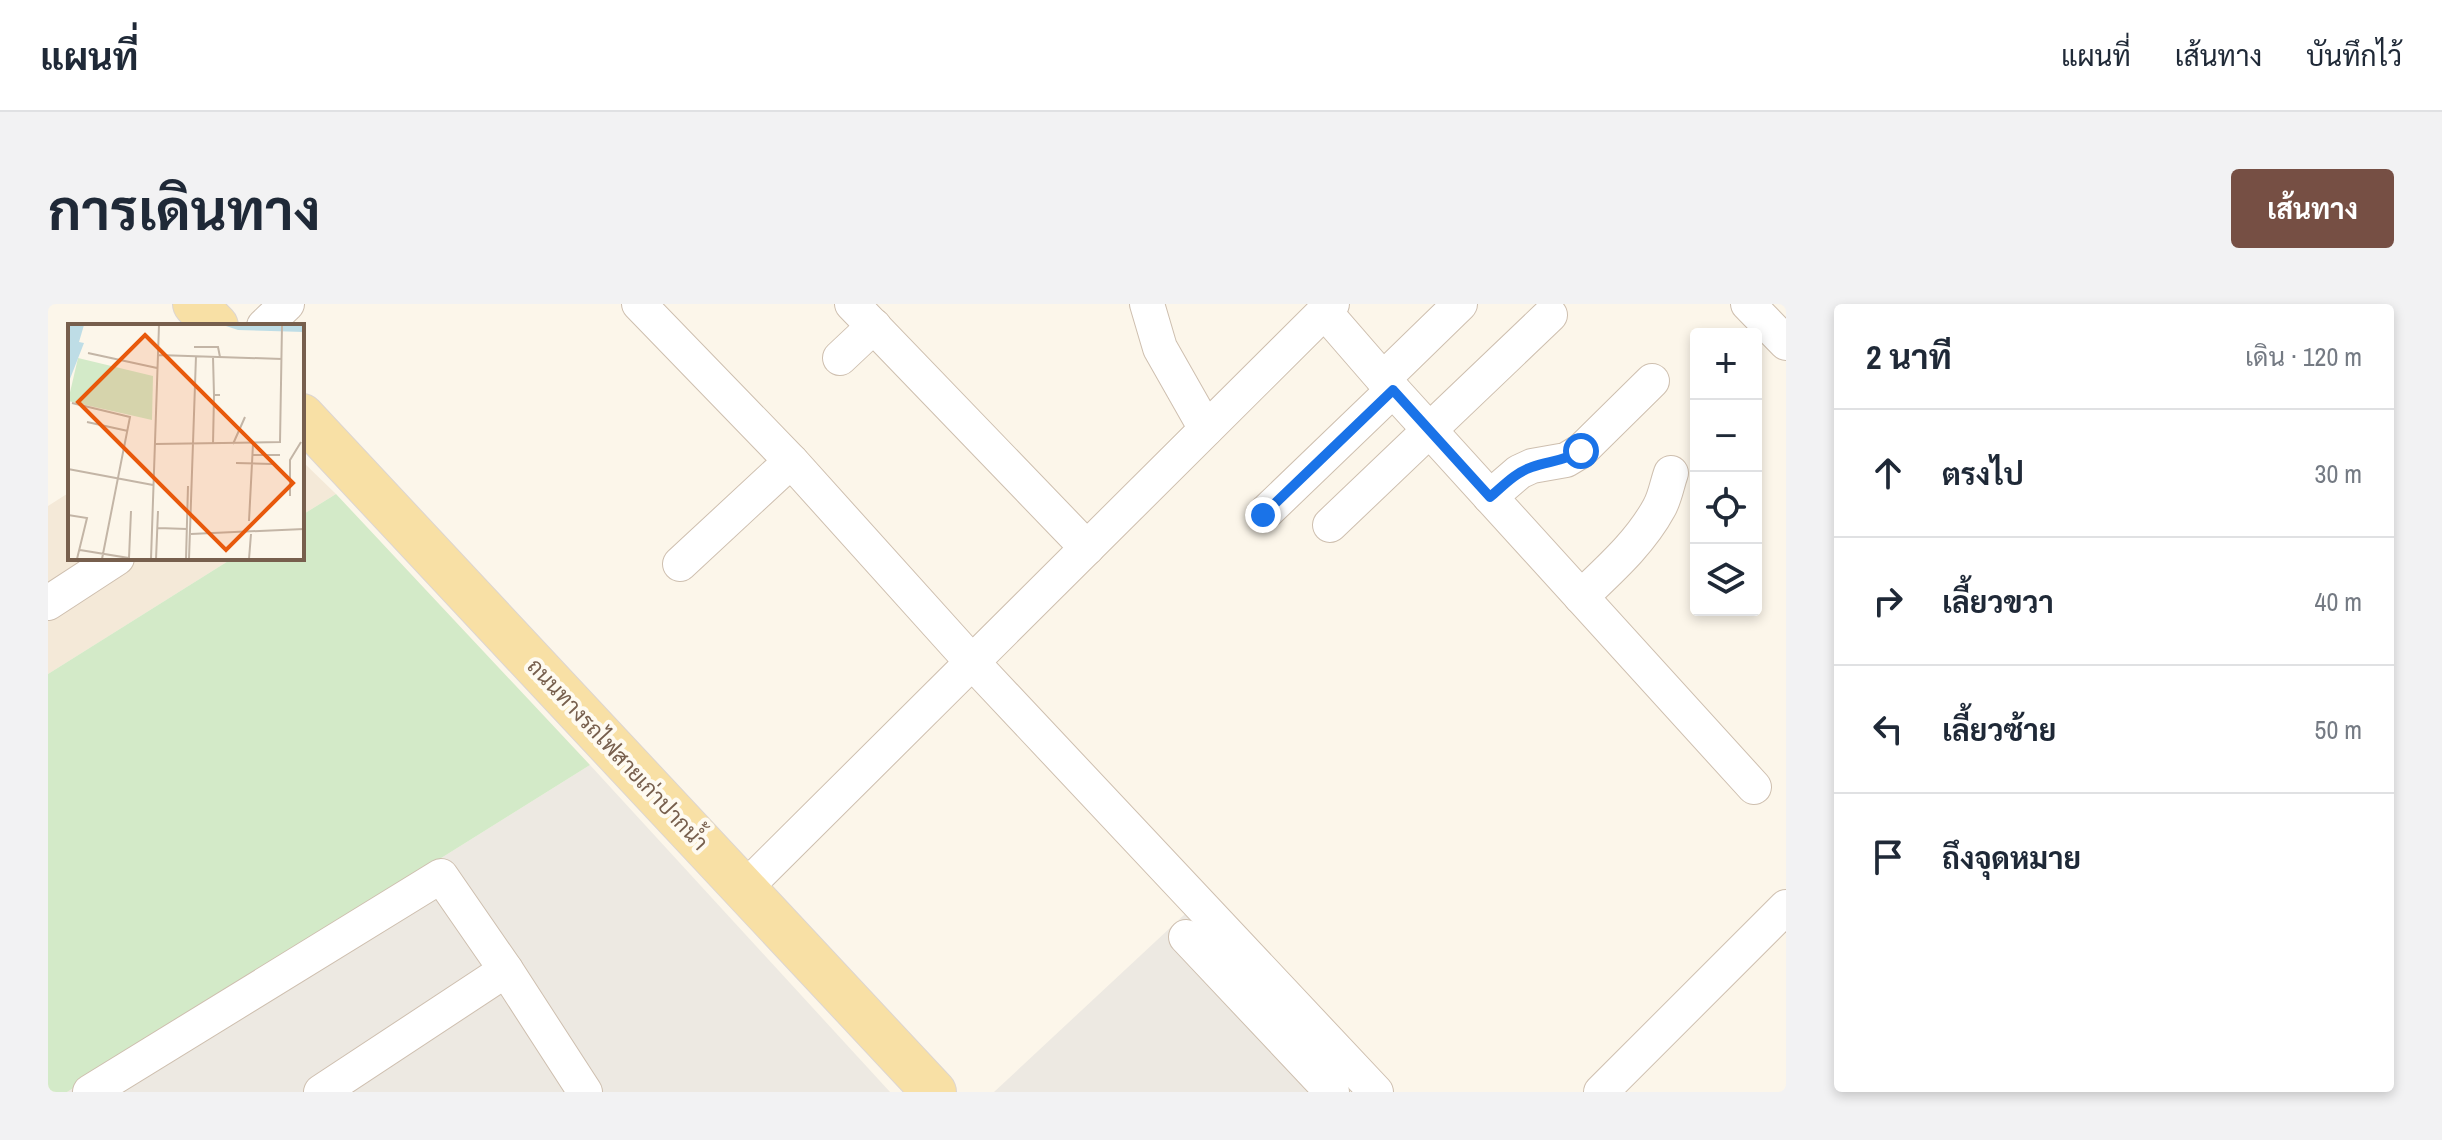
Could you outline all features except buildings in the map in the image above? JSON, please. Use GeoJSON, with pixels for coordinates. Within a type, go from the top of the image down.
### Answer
{"type":"FeatureCollection","features":[{"type":"Feature","properties":{"kind":"main road"},"geometry":{"type":"LineString","coordinates":[[195,304],[214,324]]}},
{"type":"Feature","properties":{"kind":"main road","name":"ถนนทางรถไฟสายเก่าปากน้ำ"},"geometry":{"type":"LineString","coordinates":[[306,428],[934,1092]]}},
{"type":"Feature","properties":{"kind":"street"},"geometry":{"type":"LineString","coordinates":[[266,324],[287,304]]}},
{"type":"Feature","properties":{"kind":"street"},"geometry":{"type":"LineString","coordinates":[[639,304],[791,461],[972,662],[1376,1092]]}},
{"type":"Feature","properties":{"kind":"street"},"geometry":{"type":"LineString","coordinates":[[1147,304],[1160,348],[1206,429]]}},
{"type":"Feature","properties":{"kind":"street"},"geometry":{"type":"LineString","coordinates":[[1263,515],[1388,385],[1460,304]]}},
{"type":"Feature","properties":{"kind":"street"},"geometry":{"type":"LineString","coordinates":[[1748,304],[1786,343]]}},
{"type":"Feature","properties":{"kind":"street"},"geometry":{"type":"LineString","coordinates":[[744,889],[1328,308],[1388,385],[1754,787]]}},
{"type":"Feature","properties":{"kind":"street"},"geometry":{"type":"LineString","coordinates":[[840,358],[863,315],[1087,548]]}},
{"type":"Feature","properties":{"kind":"street"},"geometry":{"type":"LineString","coordinates":[[1330,525],[1550,315]]}},
{"type":"Feature","properties":{"kind":"street"},"geometry":{"type":"LineString","coordinates":[[1490,497],[1519,472],[1532,466],[1566,460],[1581,451],[1652,381]]}},
{"type":"Feature","properties":{"kind":"street"},"geometry":{"type":"LineString","coordinates":[[680,564],[791,461]]}},
{"type":"Feature","properties":{"kind":"street"},"geometry":{"type":"LineString","coordinates":[[1581,597],[1633,545],[1651,521],[1661,506],[1671,473]]}},
{"type":"Feature","properties":{"kind":"street"},"geometry":{"type":"LineString","coordinates":[[48,603],[114,560]]}},
{"type":"Feature","properties":{"kind":"street"},"geometry":{"type":"LineString","coordinates":[[90,1092],[441,876],[585,1092]]}},
{"type":"Feature","properties":{"kind":"street"},"geometry":{"type":"LineString","coordinates":[[1601,1092],[1786,907]]}},
{"type":"Feature","properties":{"kind":"street"},"geometry":{"type":"LineString","coordinates":[[1186,937],[1332,1092]]}},
{"type":"Feature","properties":{"kind":"street"},"geometry":{"type":"LineString","coordinates":[[321,1092],[506,970]]}},
{"type":"Feature","properties":{"kind":"shaded area"},"geometry":{"type":"Polygon","coordinates":[[[304,463],[336,494],[304,514],[304,463]]]}},
{"type":"Feature","properties":{"kind":"shaded area"},"geometry":{"type":"Polygon","coordinates":[[[68,493],[68,560],[230,560],[48,674],[48,506],[68,493]]]}},
{"type":"Feature","properties":{"kind":"shaded area"},"geometry":{"type":"Polygon","coordinates":[[[590,765],[890,1092],[67,1092],[590,765]]]}},
{"type":"Feature","properties":{"kind":"shaded area"},"geometry":{"type":"Polygon","coordinates":[[[1185,914],[1349,1092],[994,1092],[1185,914]]]}},
{"type":"Feature","properties":{"kind":"green space"},"geometry":{"type":"Polygon","coordinates":[[[336,494],[590,765],[67,1092],[48,1092],[48,674],[230,560],[304,560],[304,514],[336,494]]]}},
{"type":"Feature","properties":{"kind":"route"},"geometry":{"type":"LineString","coordinates":[[1263,515],[1393,390],[1490,497],[1519,472],[1532,466],[1566,460],[1581,451]]}}]}
